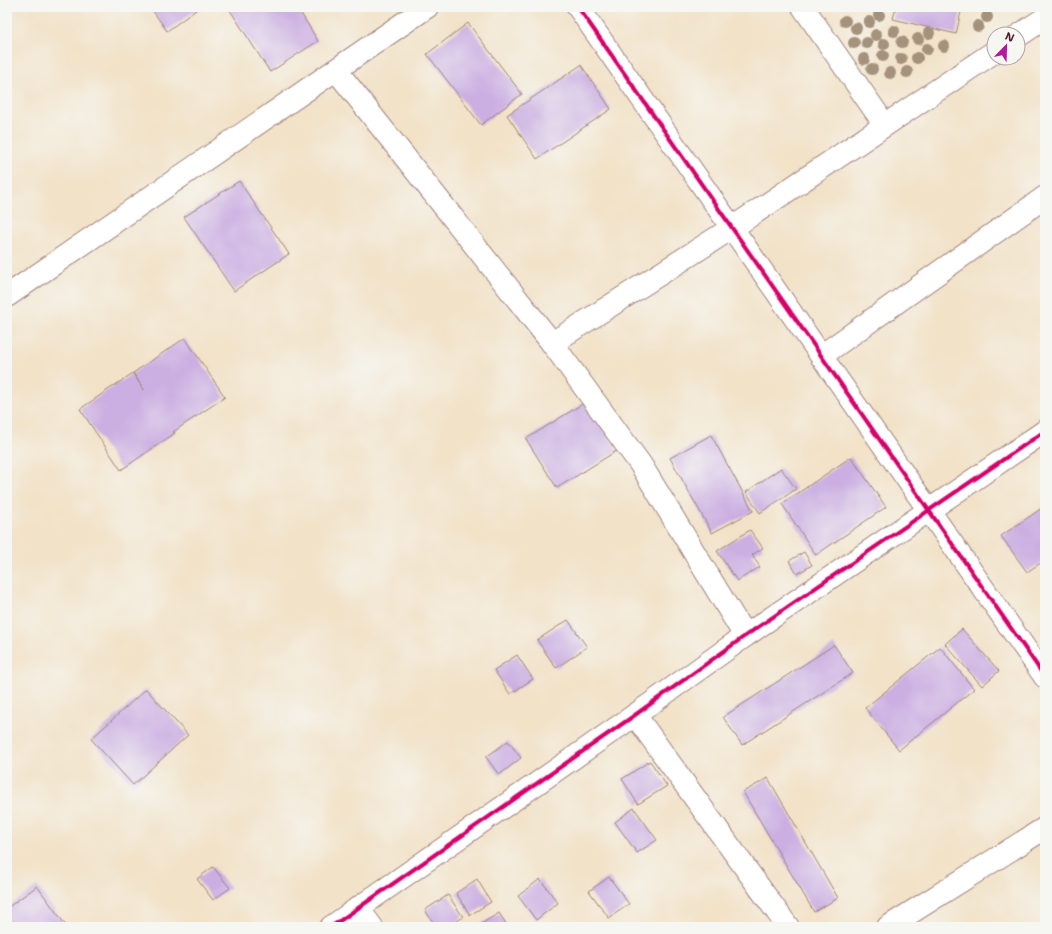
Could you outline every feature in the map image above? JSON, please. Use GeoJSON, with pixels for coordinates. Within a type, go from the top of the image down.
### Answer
{"type":"FeatureCollection","features":[{"type":"Feature","properties":{"kind":"street"},"geometry":{"type":"LineString","coordinates":[[7,296],[427,7]]}},
{"type":"Feature","properties":{"kind":"street"},"geometry":{"type":"LineString","coordinates":[[578,7],[1045,677]]}},
{"type":"Feature","properties":{"kind":"street"},"geometry":{"type":"LineString","coordinates":[[803,7],[885,125]]}},
{"type":"Feature","properties":{"kind":"street"},"geometry":{"type":"LineString","coordinates":[[1026,31],[1045,18]]}},
{"type":"Feature","properties":{"kind":"street"},"geometry":{"type":"LineString","coordinates":[[552,343],[732,228],[986,57]]}},
{"type":"Feature","properties":{"kind":"street"},"geometry":{"type":"LineString","coordinates":[[336,70],[552,343],[641,465],[745,636]]}},
{"type":"Feature","properties":{"kind":"street"},"geometry":{"type":"LineString","coordinates":[[821,356],[1045,197]]}},
{"type":"Feature","properties":{"kind":"street"},"geometry":{"type":"LineString","coordinates":[[331,927],[636,715],[745,636],[1045,431]]}},
{"type":"Feature","properties":{"kind":"street"},"geometry":{"type":"LineString","coordinates":[[636,715],[788,927]]}},
{"type":"Feature","properties":{"kind":"street"},"geometry":{"type":"LineString","coordinates":[[888,927],[1045,828]]}},
{"type":"Feature","properties":{"kind":"street"},"geometry":{"type":"LineString","coordinates":[[358,908],[372,927]]}},
{"type":"Feature","properties":{"kind":"building"},"geometry":{"type":"Polygon","coordinates":[[[150,7],[200,7],[167,31],[150,7]]]}},
{"type":"Feature","properties":{"kind":"building"},"geometry":{"type":"Polygon","coordinates":[[[228,7],[297,7],[318,41],[270,72],[228,7]]]}},
{"type":"Feature","properties":{"kind":"building"},"geometry":{"type":"Polygon","coordinates":[[[896,7],[962,7],[956,34],[893,19],[896,7]]]}},
{"type":"Feature","properties":{"kind":"building"},"geometry":{"type":"Polygon","coordinates":[[[468,23],[522,94],[481,125],[427,54],[468,23]]]}},
{"type":"Feature","properties":{"kind":"building"},"geometry":{"type":"Polygon","coordinates":[[[581,65],[611,109],[537,159],[507,115],[581,65]]]}},
{"type":"Feature","properties":{"kind":"building"},"geometry":{"type":"Polygon","coordinates":[[[239,181],[289,254],[234,291],[184,217],[239,181]]]}},
{"type":"Feature","properties":{"kind":"building"},"geometry":{"type":"Polygon","coordinates":[[[185,338],[225,397],[173,432],[175,433],[121,470],[80,409],[185,338]]]}},
{"type":"Feature","properties":{"kind":"building"},"geometry":{"type":"Polygon","coordinates":[[[587,401],[618,450],[557,488],[526,439],[587,401]]]}},
{"type":"Feature","properties":{"kind":"building"},"geometry":{"type":"Polygon","coordinates":[[[711,435],[753,511],[712,533],[670,458],[711,435]]]}},
{"type":"Feature","properties":{"kind":"building"},"geometry":{"type":"Polygon","coordinates":[[[851,457],[886,507],[816,555],[782,504],[851,457]]]}},
{"type":"Feature","properties":{"kind":"building"},"geometry":{"type":"Polygon","coordinates":[[[781,468],[796,489],[760,513],[746,492],[781,468]]]}},
{"type":"Feature","properties":{"kind":"building"},"geometry":{"type":"Polygon","coordinates":[[[1045,506],[1045,560],[1027,572],[1001,536],[1045,506]]]}},
{"type":"Feature","properties":{"kind":"building"},"geometry":{"type":"Polygon","coordinates":[[[750,530],[763,548],[752,555],[760,567],[737,581],[717,551],[750,530]]]}},
{"type":"Feature","properties":{"kind":"building"},"geometry":{"type":"Polygon","coordinates":[[[804,552],[812,565],[797,574],[789,561],[804,552]]]}},
{"type":"Feature","properties":{"kind":"building"},"geometry":{"type":"Polygon","coordinates":[[[568,620],[587,647],[556,668],[537,640],[568,620]]]}},
{"type":"Feature","properties":{"kind":"building"},"geometry":{"type":"Polygon","coordinates":[[[962,629],[999,671],[982,686],[945,644],[962,629]]]}},
{"type":"Feature","properties":{"kind":"building"},"geometry":{"type":"Polygon","coordinates":[[[834,645],[853,673],[742,745],[723,717],[834,645]]]}},
{"type":"Feature","properties":{"kind":"building"},"geometry":{"type":"Polygon","coordinates":[[[940,647],[974,689],[899,750],[865,708],[940,647]]]}},
{"type":"Feature","properties":{"kind":"building"},"geometry":{"type":"Polygon","coordinates":[[[517,655],[533,679],[510,694],[494,670],[517,655]]]}},
{"type":"Feature","properties":{"kind":"building"},"geometry":{"type":"Polygon","coordinates":[[[146,689],[188,735],[133,785],[91,739],[146,689]]]}},
{"type":"Feature","properties":{"kind":"building"},"geometry":{"type":"Polygon","coordinates":[[[508,741],[521,758],[499,775],[486,757],[508,741]]]}},
{"type":"Feature","properties":{"kind":"building"},"geometry":{"type":"Polygon","coordinates":[[[650,761],[667,786],[638,804],[622,779],[650,761]]]}},
{"type":"Feature","properties":{"kind":"building"},"geometry":{"type":"Polygon","coordinates":[[[768,778],[838,898],[814,912],[743,792],[768,778]]]}},
{"type":"Feature","properties":{"kind":"building"},"geometry":{"type":"Polygon","coordinates":[[[634,808],[657,840],[637,853],[615,822],[634,808]]]}},
{"type":"Feature","properties":{"kind":"building"},"geometry":{"type":"Polygon","coordinates":[[[213,867],[230,888],[213,900],[197,879],[213,867]]]}},
{"type":"Feature","properties":{"kind":"building"},"geometry":{"type":"Polygon","coordinates":[[[609,877],[629,904],[609,918],[589,891],[609,877]]]}},
{"type":"Feature","properties":{"kind":"building"},"geometry":{"type":"Polygon","coordinates":[[[477,879],[491,902],[470,915],[456,893],[477,879]]]}},
{"type":"Feature","properties":{"kind":"building"},"geometry":{"type":"Polygon","coordinates":[[[540,879],[558,903],[536,920],[518,896],[540,879]]]}},
{"type":"Feature","properties":{"kind":"building"},"geometry":{"type":"Polygon","coordinates":[[[37,886],[67,927],[7,927],[7,908],[37,886]]]}},
{"type":"Feature","properties":{"kind":"building"},"geometry":{"type":"Polygon","coordinates":[[[448,895],[463,917],[448,927],[436,927],[425,910],[448,895]]]}},
{"type":"Feature","properties":{"kind":"building"},"geometry":{"type":"Polygon","coordinates":[[[499,913],[508,927],[476,927],[499,913]]]}},
{"type":"Feature","properties":{"kind":"cycle path"},"geometry":{"type":"LineString","coordinates":[[578,7],[1045,677]]}},
{"type":"Feature","properties":{"kind":"cycle path"},"geometry":{"type":"LineString","coordinates":[[331,927],[635,715],[745,636],[1045,431]]}}]}
